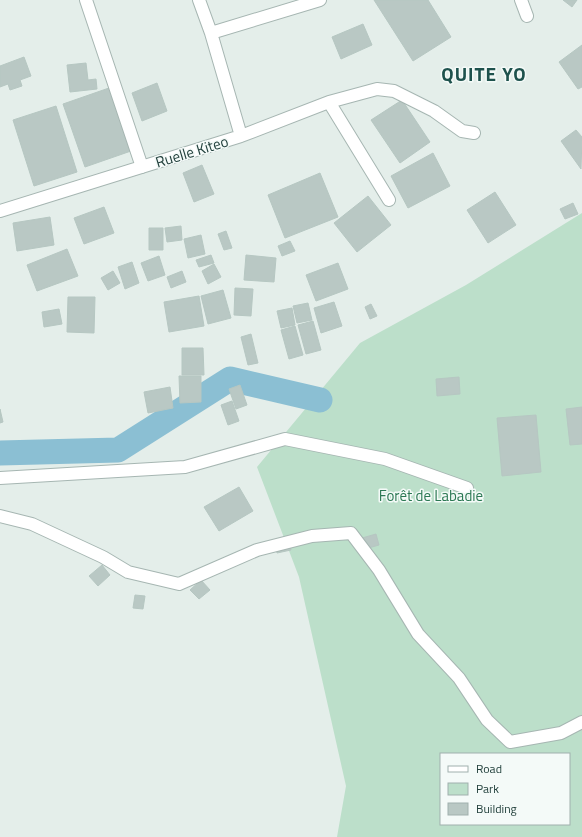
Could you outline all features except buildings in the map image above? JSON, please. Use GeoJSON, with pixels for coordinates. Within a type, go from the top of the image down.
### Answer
{"type":"FeatureCollection","features":[{"type":"Feature","properties":{"kind":"street"},"geometry":{"type":"LineString","coordinates":[[86,0],[142,167]]}},
{"type":"Feature","properties":{"kind":"street","name":"Ruelle Kiteo"},"geometry":{"type":"LineString","coordinates":[[0,211],[241,136],[199,0]]}},
{"type":"Feature","properties":{"kind":"street"},"geometry":{"type":"LineString","coordinates":[[210,34],[320,0]]}},
{"type":"Feature","properties":{"kind":"street"},"geometry":{"type":"LineString","coordinates":[[521,0],[527,16]]}},
{"type":"Feature","properties":{"kind":"street"},"geometry":{"type":"LineString","coordinates":[[241,136],[329,102],[377,89],[394,91],[434,111],[462,131],[474,133]]}},
{"type":"Feature","properties":{"kind":"street"},"geometry":{"type":"LineString","coordinates":[[329,102],[389,200]]}},
{"type":"Feature","properties":{"kind":"street"},"geometry":{"type":"LineString","coordinates":[[0,478],[185,467],[285,439],[385,459],[467,488]]}},
{"type":"Feature","properties":{"kind":"street"},"geometry":{"type":"LineString","coordinates":[[0,516],[32,524],[103,556],[128,572],[179,584],[257,550],[312,536],[352,533],[379,570],[418,634],[459,678],[487,720],[510,742],[561,733],[582,722]]}},
{"type":"Feature","properties":{"kind":"green space","name":"Forêt de Labadie"},"geometry":{"type":"Polygon","coordinates":[[[582,213],[582,837],[337,837],[346,786],[299,577],[257,467],[360,343],[466,285],[582,213]]]}},
{"type":"Feature","properties":{"kind":"waterway"},"geometry":{"type":"LineString","coordinates":[[0,453],[118,450],[230,379],[320,400]]}},
{"type":"Feature","properties":{"kind":"district","name":"QUITE YO"},"geometry":{"type":"Point","coordinates":[484,74]}}]}
